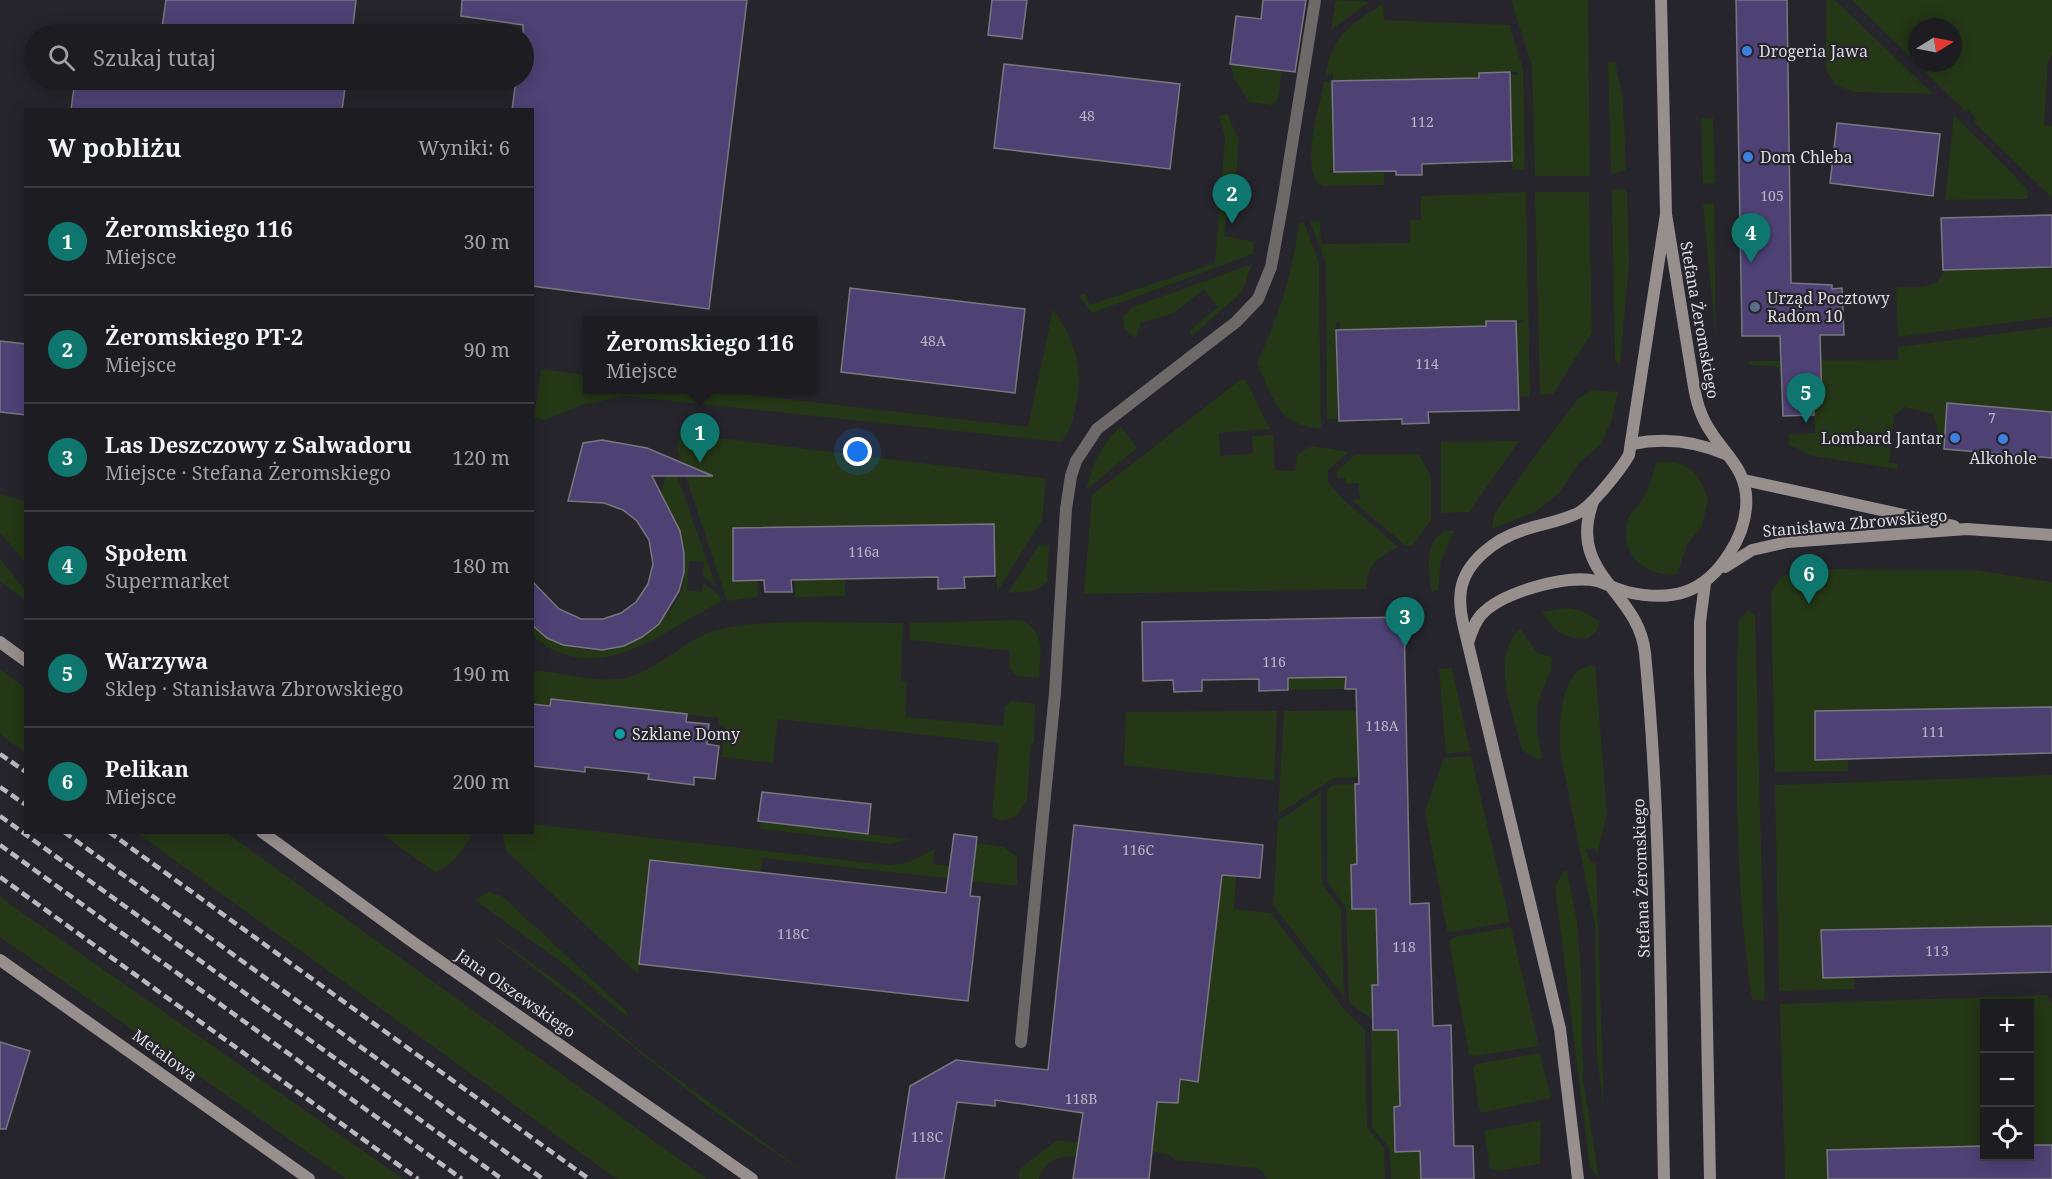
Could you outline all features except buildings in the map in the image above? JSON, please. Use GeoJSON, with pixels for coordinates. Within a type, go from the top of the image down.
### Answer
{"type":"FeatureCollection","features":[{"type":"Feature","properties":{"kind":"main road","name":"Stefana Żeromskiego"},"geometry":{"type":"LineString","coordinates":[[1468,644],[1479,616],[1501,599],[1515,593],[1586,580],[1596,581],[1609,587],[1665,597],[1705,583],[1717,573],[1735,545],[1746,519],[1744,480],[1732,457],[1711,432],[1696,401],[1666,214],[1661,0]]}},
{"type":"Feature","properties":{"kind":"main road","name":"Stefana Żeromskiego"},"geometry":{"type":"LineString","coordinates":[[1578,1179],[1560,1029],[1462,618],[1461,587],[1476,560],[1495,543],[1580,512],[1594,500],[1622,468],[1632,444],[1639,380],[1666,214]]}},
{"type":"Feature","properties":{"kind":"main road"},"geometry":{"type":"LineString","coordinates":[[1632,444],[1652,440],[1683,441],[1712,448],[1732,457]]}},
{"type":"Feature","properties":{"kind":"main road","name":"Stanisława Zbrowskiego"},"geometry":{"type":"LineString","coordinates":[[1744,480],[1967,529],[2052,535]]}},
{"type":"Feature","properties":{"kind":"main road","name":"Stefana Żeromskiego"},"geometry":{"type":"LineString","coordinates":[[1594,500],[1588,515],[1586,540],[1594,564],[1609,587],[1631,613],[1645,649],[1656,806],[1664,1179]]}},
{"type":"Feature","properties":{"kind":"main road","name":"Stanisława Zbrowskiego"},"geometry":{"type":"LineString","coordinates":[[1717,573],[1740,555],[1769,545],[1967,529]]}},
{"type":"Feature","properties":{"kind":"main road"},"geometry":{"type":"LineString","coordinates":[[1705,583],[1700,622],[1700,672],[1710,1179]]}},
{"type":"Feature","properties":{"kind":"main road"},"geometry":{"type":"LineString","coordinates":[[0,642],[24,660]]}},
{"type":"Feature","properties":{"kind":"main road","name":"Jana Olszewskiego"},"geometry":{"type":"LineString","coordinates":[[265,834],[424,950],[752,1179]]}},
{"type":"Feature","properties":{"kind":"main road","name":"Metalowa"},"geometry":{"type":"LineString","coordinates":[[0,960],[309,1179]]}},
{"type":"Feature","properties":{"kind":"street"},"geometry":{"type":"LineString","coordinates":[[1021,1042],[1055,693],[1066,509],[1071,476],[1076,461],[1097,429],[1236,322],[1258,299],[1271,267],[1315,0]]}},
{"type":"Feature","properties":{"kind":"green space"},"geometry":{"type":"Polygon","coordinates":[[[1336,0],[1369,2],[1331,30],[1336,0]]]}},
{"type":"Feature","properties":{"kind":"green space"},"geometry":{"type":"Polygon","coordinates":[[[1511,0],[1588,0],[1590,176],[1535,176],[1532,66],[1511,0]]]}},
{"type":"Feature","properties":{"kind":"green space"},"geometry":{"type":"Polygon","coordinates":[[[1826,0],[1835,0],[1933,94],[1855,92],[1835,85],[1826,69],[1826,0]]]}},
{"type":"Feature","properties":{"kind":"green space"},"geometry":{"type":"Polygon","coordinates":[[[1852,0],[2052,0],[2052,54],[2048,63],[2044,125],[2052,126],[2052,198],[1974,122],[1976,118],[1968,110],[1967,113],[1925,72],[1962,72],[1962,18],[1908,18],[1908,55],[1852,0]]]}},
{"type":"Feature","properties":{"kind":"green space"},"geometry":{"type":"Polygon","coordinates":[[[1383,4],[1384,20],[1509,25],[1523,69],[1525,170],[1512,170],[1510,75],[1517,75],[1517,72],[1480,73],[1479,78],[1333,81],[1333,74],[1325,75],[1338,40],[1352,25],[1383,4]]]}},
{"type":"Feature","properties":{"kind":"green space"},"geometry":{"type":"Polygon","coordinates":[[[1608,62],[1615,62],[1623,100],[1626,170],[1611,174],[1608,62]]]}},
{"type":"Feature","properties":{"kind":"green space"},"geometry":{"type":"Polygon","coordinates":[[[1230,64],[1282,70],[1278,99],[1272,105],[1249,102],[1234,78],[1230,64]]]}},
{"type":"Feature","properties":{"kind":"green space"},"geometry":{"type":"Polygon","coordinates":[[[1324,82],[1332,82],[1334,170],[1325,172],[1364,172],[1384,164],[1384,185],[1323,186],[1316,179],[1312,168],[1311,153],[1324,82]]]}},
{"type":"Feature","properties":{"kind":"green space"},"geometry":{"type":"Polygon","coordinates":[[[1227,114],[1239,140],[1233,217],[1226,217],[1224,236],[1254,242],[1253,254],[1092,313],[1079,296],[1085,293],[1090,305],[1215,263],[1225,137],[1219,116],[1227,114]]]}},
{"type":"Feature","properties":{"kind":"green space"},"geometry":{"type":"Polygon","coordinates":[[[1954,115],[2028,190],[2027,199],[1945,200],[1954,115]]]}},
{"type":"Feature","properties":{"kind":"green space"},"geometry":{"type":"Polygon","coordinates":[[[1701,118],[1713,118],[1715,183],[1703,184],[1701,118]]]}},
{"type":"Feature","properties":{"kind":"green space"},"geometry":{"type":"Polygon","coordinates":[[[1623,189],[1627,192],[1629,264],[1620,365],[1615,361],[1612,190],[1623,189]]]}},
{"type":"Feature","properties":{"kind":"green space"},"geometry":{"type":"Polygon","coordinates":[[[1526,192],[1530,396],[1518,397],[1516,323],[1524,323],[1523,320],[1486,321],[1486,326],[1340,330],[1340,323],[1336,322],[1338,418],[1327,420],[1326,263],[1310,222],[1320,221],[1321,244],[1410,243],[1410,220],[1421,220],[1421,196],[1526,192]]]}},
{"type":"Feature","properties":{"kind":"green space"},"geometry":{"type":"Polygon","coordinates":[[[1535,192],[1589,192],[1592,332],[1553,394],[1540,395],[1535,192]]]}},
{"type":"Feature","properties":{"kind":"green space"},"geometry":{"type":"Polygon","coordinates":[[[1714,203],[1716,340],[1703,204],[1714,203]]]}},
{"type":"Feature","properties":{"kind":"green space"},"geometry":{"type":"Polygon","coordinates":[[[1304,222],[1319,263],[1321,429],[1294,422],[1285,416],[1273,399],[1257,363],[1284,295],[1299,224],[1304,222]]]}},
{"type":"Feature","properties":{"kind":"green space"},"geometry":{"type":"Polygon","coordinates":[[[1252,264],[1242,292],[1192,336],[1189,331],[1218,307],[1204,289],[1174,313],[1141,323],[1136,338],[1124,329],[1123,316],[1133,307],[1252,264]]]}},
{"type":"Feature","properties":{"kind":"green space"},"geometry":{"type":"Polygon","coordinates":[[[2052,267],[2052,317],[1898,337],[1896,287],[1931,285],[1941,277],[1943,270],[2052,267]]]}},
{"type":"Feature","properties":{"kind":"green space"},"geometry":{"type":"Polygon","coordinates":[[[1053,309],[1068,334],[1079,372],[1079,386],[1072,422],[1068,433],[1060,442],[624,396],[582,405],[544,420],[534,417],[541,369],[583,374],[583,394],[743,394],[1028,427],[1053,309]]]}},
{"type":"Feature","properties":{"kind":"green space"},"geometry":{"type":"Polygon","coordinates":[[[2052,327],[2052,412],[1947,403],[1944,449],[1933,414],[1904,407],[1894,416],[1889,462],[1898,464],[1897,469],[1813,456],[1788,444],[1789,434],[1815,433],[1814,404],[1822,403],[1821,373],[1781,373],[1781,369],[1774,366],[1749,365],[1749,361],[1898,360],[1898,347],[2052,327]]]}},
{"type":"Feature","properties":{"kind":"green space"},"geometry":{"type":"Polygon","coordinates":[[[1240,380],[1246,380],[1270,429],[1219,433],[1220,456],[1253,453],[1252,436],[1273,435],[1275,470],[1295,471],[1297,454],[1312,446],[1349,452],[1328,470],[1328,482],[1343,499],[1398,547],[1374,563],[1368,574],[1366,589],[1084,594],[1092,495],[1240,380]]]}},
{"type":"Feature","properties":{"kind":"green space"},"geometry":{"type":"Polygon","coordinates":[[[1592,390],[1618,392],[1611,422],[1601,444],[1579,463],[1559,493],[1537,511],[1492,529],[1494,514],[1540,449],[1578,399],[1592,390]]]}},
{"type":"Feature","properties":{"kind":"green space"},"geometry":{"type":"Polygon","coordinates":[[[1121,427],[1137,448],[1086,490],[1099,455],[1108,440],[1121,427]]]}},
{"type":"Feature","properties":{"kind":"green space"},"geometry":{"type":"Polygon","coordinates":[[[680,433],[1043,478],[1046,480],[1042,520],[997,592],[994,524],[733,528],[733,581],[757,580],[758,597],[727,601],[677,449],[680,433]]]}},
{"type":"Feature","properties":{"kind":"green space"},"geometry":{"type":"Polygon","coordinates":[[[1519,441],[1469,512],[1441,513],[1441,442],[1519,441]]]}},
{"type":"Feature","properties":{"kind":"green space"},"geometry":{"type":"Polygon","coordinates":[[[1356,454],[1419,454],[1431,477],[1431,520],[1412,546],[1406,546],[1352,500],[1360,499],[1358,483],[1346,484],[1345,478],[1337,478],[1336,472],[1356,454]]]}},
{"type":"Feature","properties":{"kind":"green space"},"geometry":{"type":"Polygon","coordinates":[[[672,461],[716,587],[703,576],[704,562],[689,561],[687,590],[702,592],[703,583],[719,595],[721,602],[652,640],[605,657],[581,658],[557,652],[534,637],[534,627],[560,643],[580,649],[613,648],[650,630],[672,608],[680,595],[683,569],[663,517],[659,500],[672,461]]]}},
{"type":"Feature","properties":{"kind":"green space"},"geometry":{"type":"Polygon","coordinates":[[[1656,462],[1675,462],[1691,469],[1702,483],[1708,499],[1702,526],[1688,543],[1677,574],[1655,572],[1645,567],[1630,553],[1627,543],[1628,520],[1646,492],[1656,462]]]}},
{"type":"Feature","properties":{"kind":"green space"},"geometry":{"type":"Polygon","coordinates":[[[0,494],[24,501],[24,560],[0,533],[0,494]]]}},
{"type":"Feature","properties":{"kind":"green space"},"geometry":{"type":"Polygon","coordinates":[[[1445,531],[1454,531],[1441,560],[1438,590],[1432,592],[1430,550],[1433,542],[1445,531]]]}},
{"type":"Feature","properties":{"kind":"green space"},"geometry":{"type":"Polygon","coordinates":[[[1039,545],[1049,546],[1047,582],[1033,591],[1008,593],[1039,545]]]}},
{"type":"Feature","properties":{"kind":"green space"},"geometry":{"type":"Polygon","coordinates":[[[0,559],[24,589],[24,599],[0,581],[0,559]]]}},
{"type":"Feature","properties":{"kind":"green space"},"geometry":{"type":"Polygon","coordinates":[[[1806,569],[1975,570],[2052,582],[2052,707],[1815,711],[1816,760],[1848,759],[1848,771],[1775,772],[1771,595],[1776,583],[1784,576],[1806,569]]]}},
{"type":"Feature","properties":{"kind":"green space"},"geometry":{"type":"Polygon","coordinates":[[[845,579],[845,596],[795,597],[795,580],[845,579]]]}},
{"type":"Feature","properties":{"kind":"green space"},"geometry":{"type":"Polygon","coordinates":[[[1566,608],[1584,612],[1600,622],[1597,631],[1588,638],[1567,636],[1556,629],[1542,612],[1566,608]]]}},
{"type":"Feature","properties":{"kind":"green space"},"geometry":{"type":"Polygon","coordinates":[[[1748,610],[1755,615],[1765,1001],[1752,1000],[1739,857],[1737,810],[1738,621],[1748,610]]]}},
{"type":"Feature","properties":{"kind":"green space"},"geometry":{"type":"Polygon","coordinates":[[[1021,620],[1035,631],[1038,637],[1041,653],[1039,678],[1017,676],[1009,668],[1010,651],[910,640],[910,623],[1021,620]]]}},
{"type":"Feature","properties":{"kind":"green space"},"geometry":{"type":"Polygon","coordinates":[[[769,623],[903,623],[901,681],[907,682],[905,717],[1003,726],[1005,706],[1012,701],[1035,704],[1034,743],[1031,743],[1027,800],[1017,816],[1001,821],[993,817],[999,743],[778,719],[773,763],[722,757],[725,726],[719,725],[719,718],[551,699],[550,706],[534,704],[534,671],[592,679],[616,679],[641,673],[712,631],[769,623]]]}},
{"type":"Feature","properties":{"kind":"green space"},"geometry":{"type":"Polygon","coordinates":[[[1520,628],[1537,653],[1552,657],[1550,673],[1538,704],[1538,736],[1543,758],[1538,760],[1522,750],[1506,687],[1506,656],[1511,641],[1520,628]]]}},
{"type":"Feature","properties":{"kind":"green space"},"geometry":{"type":"Polygon","coordinates":[[[1595,665],[1607,813],[1597,855],[1595,848],[1586,849],[1589,860],[1596,864],[1604,1109],[1597,1056],[1595,925],[1560,750],[1561,712],[1568,685],[1574,675],[1583,668],[1595,665]]]}},
{"type":"Feature","properties":{"kind":"green space"},"geometry":{"type":"Polygon","coordinates":[[[1452,668],[1470,751],[1446,754],[1439,669],[1452,668]]]}},
{"type":"Feature","properties":{"kind":"green space"},"geometry":{"type":"Polygon","coordinates":[[[0,669],[24,687],[24,752],[0,734],[0,669]]]}},
{"type":"Feature","properties":{"kind":"green space"},"geometry":{"type":"Polygon","coordinates":[[[1346,677],[1345,689],[1288,690],[1288,678],[1346,677]]]}},
{"type":"Feature","properties":{"kind":"green space"},"geometry":{"type":"Polygon","coordinates":[[[1357,710],[1358,759],[1381,777],[1334,778],[1278,814],[1284,711],[1357,710]]]}},
{"type":"Feature","properties":{"kind":"green space"},"geometry":{"type":"Polygon","coordinates":[[[1277,711],[1274,781],[1124,765],[1126,712],[1277,711]]]}},
{"type":"Feature","properties":{"kind":"green space"},"geometry":{"type":"Polygon","coordinates":[[[1471,756],[1510,922],[1452,932],[1447,930],[1425,811],[1444,758],[1471,756]]]}},
{"type":"Feature","properties":{"kind":"green space"},"geometry":{"type":"Polygon","coordinates":[[[2052,775],[2052,926],[1822,930],[1823,978],[1854,977],[1854,989],[1779,991],[1775,785],[2052,775]]]}},
{"type":"Feature","properties":{"kind":"green space"},"geometry":{"type":"Polygon","coordinates":[[[1355,784],[1357,864],[1351,865],[1352,909],[1376,909],[1378,985],[1373,1019],[1349,1003],[1346,908],[1327,881],[1327,790],[1333,785],[1355,784]]]}},
{"type":"Feature","properties":{"kind":"green space"},"geometry":{"type":"Polygon","coordinates":[[[1321,792],[1322,884],[1341,909],[1344,997],[1273,905],[1278,821],[1321,792]]]}},
{"type":"Feature","properties":{"kind":"green space"},"geometry":{"type":"Polygon","coordinates":[[[761,821],[909,839],[891,844],[760,829],[761,821]]]}},
{"type":"Feature","properties":{"kind":"green space"},"geometry":{"type":"Polygon","coordinates":[[[534,824],[888,865],[907,863],[935,849],[933,864],[973,869],[976,843],[1003,847],[1017,857],[1017,886],[763,858],[760,873],[651,860],[638,974],[506,851],[502,834],[534,834],[534,824]]]}},
{"type":"Feature","properties":{"kind":"green space"},"geometry":{"type":"Polygon","coordinates":[[[138,834],[228,834],[707,1179],[617,1179],[138,834]]]}},
{"type":"Feature","properties":{"kind":"green space"},"geometry":{"type":"Polygon","coordinates":[[[381,834],[472,834],[453,861],[435,872],[381,834]]]}},
{"type":"Feature","properties":{"kind":"green space"},"geometry":{"type":"Polygon","coordinates":[[[1564,871],[1567,871],[1577,921],[1581,973],[1583,1080],[1599,1179],[1590,1167],[1555,886],[1564,871]]]}},
{"type":"Feature","properties":{"kind":"green space"},"geometry":{"type":"Polygon","coordinates":[[[1222,873],[1236,876],[1234,909],[1271,913],[1345,1010],[1365,1030],[1367,1127],[1384,1148],[1385,1179],[1267,1179],[1262,1171],[1256,1168],[1175,1160],[1169,1155],[1151,1151],[1159,1081],[1169,1078],[1198,1081],[1222,873]]]}},
{"type":"Feature","properties":{"kind":"green space"},"geometry":{"type":"Polygon","coordinates":[[[488,892],[502,896],[628,1013],[627,1017],[569,968],[475,900],[488,892]]]}},
{"type":"Feature","properties":{"kind":"green space"},"geometry":{"type":"Polygon","coordinates":[[[0,896],[403,1179],[346,1179],[0,937],[0,896]]]}},
{"type":"Feature","properties":{"kind":"green space"},"geometry":{"type":"Polygon","coordinates":[[[478,924],[575,995],[643,1053],[813,1179],[710,1108],[478,924]]]}},
{"type":"Feature","properties":{"kind":"green space"},"geometry":{"type":"Polygon","coordinates":[[[1511,927],[1539,1046],[1474,1056],[1469,1054],[1449,942],[1454,937],[1511,927]]]}},
{"type":"Feature","properties":{"kind":"green space"},"geometry":{"type":"Polygon","coordinates":[[[2047,995],[2052,1004],[2052,1145],[2034,1145],[2034,999],[1980,999],[1980,1146],[1827,1150],[1828,1179],[1785,1179],[1780,1004],[2047,995]]]}},
{"type":"Feature","properties":{"kind":"green space"},"geometry":{"type":"Polygon","coordinates":[[[1371,1030],[1398,1030],[1400,1106],[1394,1107],[1396,1152],[1420,1151],[1421,1179],[1391,1179],[1389,1147],[1372,1128],[1371,1030]]]}},
{"type":"Feature","properties":{"kind":"green space"},"geometry":{"type":"Polygon","coordinates":[[[1540,1053],[1551,1098],[1480,1113],[1473,1068],[1476,1064],[1540,1053]]]}},
{"type":"Feature","properties":{"kind":"green space"},"geometry":{"type":"Polygon","coordinates":[[[1541,1120],[1540,1164],[1497,1171],[1490,1168],[1484,1131],[1541,1120]]]}},
{"type":"Feature","properties":{"kind":"green space"},"geometry":{"type":"Polygon","coordinates":[[[1057,1140],[1137,1150],[1136,1156],[1077,1150],[1075,1156],[1063,1157],[1048,1164],[1039,1179],[1019,1179],[1019,1170],[1057,1140]]]}},
{"type":"Feature","properties":{"kind":"railway"},"geometry":{"type":"LineString","coordinates":[[0,754],[24,771]]}},
{"type":"Feature","properties":{"kind":"railway"},"geometry":{"type":"LineString","coordinates":[[0,787],[24,804]]}},
{"type":"Feature","properties":{"kind":"railway"},"geometry":{"type":"LineString","coordinates":[[0,816],[24,833]]}},
{"type":"Feature","properties":{"kind":"railway"},"geometry":{"type":"LineString","coordinates":[[25,834],[502,1179]]}},
{"type":"Feature","properties":{"kind":"railway"},"geometry":{"type":"LineString","coordinates":[[67,834],[543,1179]]}},
{"type":"Feature","properties":{"kind":"railway"},"geometry":{"type":"LineString","coordinates":[[112,834],[589,1179]]}},
{"type":"Feature","properties":{"kind":"railway"},"geometry":{"type":"LineString","coordinates":[[0,845],[462,1179]]}},
{"type":"Feature","properties":{"kind":"railway"},"geometry":{"type":"LineString","coordinates":[[0,877],[418,1179]]}},
{"type":"Feature","properties":{"kind":"place","name":"Drogeria Jawa"},"geometry":{"type":"Point","coordinates":[1747,51]}},
{"type":"Feature","properties":{"kind":"place","name":"Dom Chleba"},"geometry":{"type":"Point","coordinates":[1748,157]}},
{"type":"Feature","properties":{"kind":"place","name":"Żeromskiego PT-2"},"geometry":{"type":"Point","coordinates":[1232,224]}},
{"type":"Feature","properties":{"kind":"place","name":"Społem"},"geometry":{"type":"Point","coordinates":[1751,263]}},
{"type":"Feature","properties":{"kind":"place","name":"Urząd Pocztowy Radom 10"},"geometry":{"type":"Point","coordinates":[1755,307]}},
{"type":"Feature","properties":{"kind":"place","name":"Warzywa"},"geometry":{"type":"Point","coordinates":[1806,423]}},
{"type":"Feature","properties":{"kind":"place","name":"Lombard Jantar"},"geometry":{"type":"Point","coordinates":[1955,438]}},
{"type":"Feature","properties":{"kind":"place","name":"Alkohole"},"geometry":{"type":"Point","coordinates":[2003,439]}},
{"type":"Feature","properties":{"kind":"place","name":"Żeromskiego 116"},"geometry":{"type":"Point","coordinates":[700,463]}},
{"type":"Feature","properties":{"kind":"place","name":"Pelikan"},"geometry":{"type":"Point","coordinates":[1809,604]}},
{"type":"Feature","properties":{"kind":"place","name":"Las Deszczowy z Salwadoru"},"geometry":{"type":"Point","coordinates":[1405,647]}},
{"type":"Feature","properties":{"kind":"place","name":"Szklane Domy"},"geometry":{"type":"Point","coordinates":[620,734]}}]}
